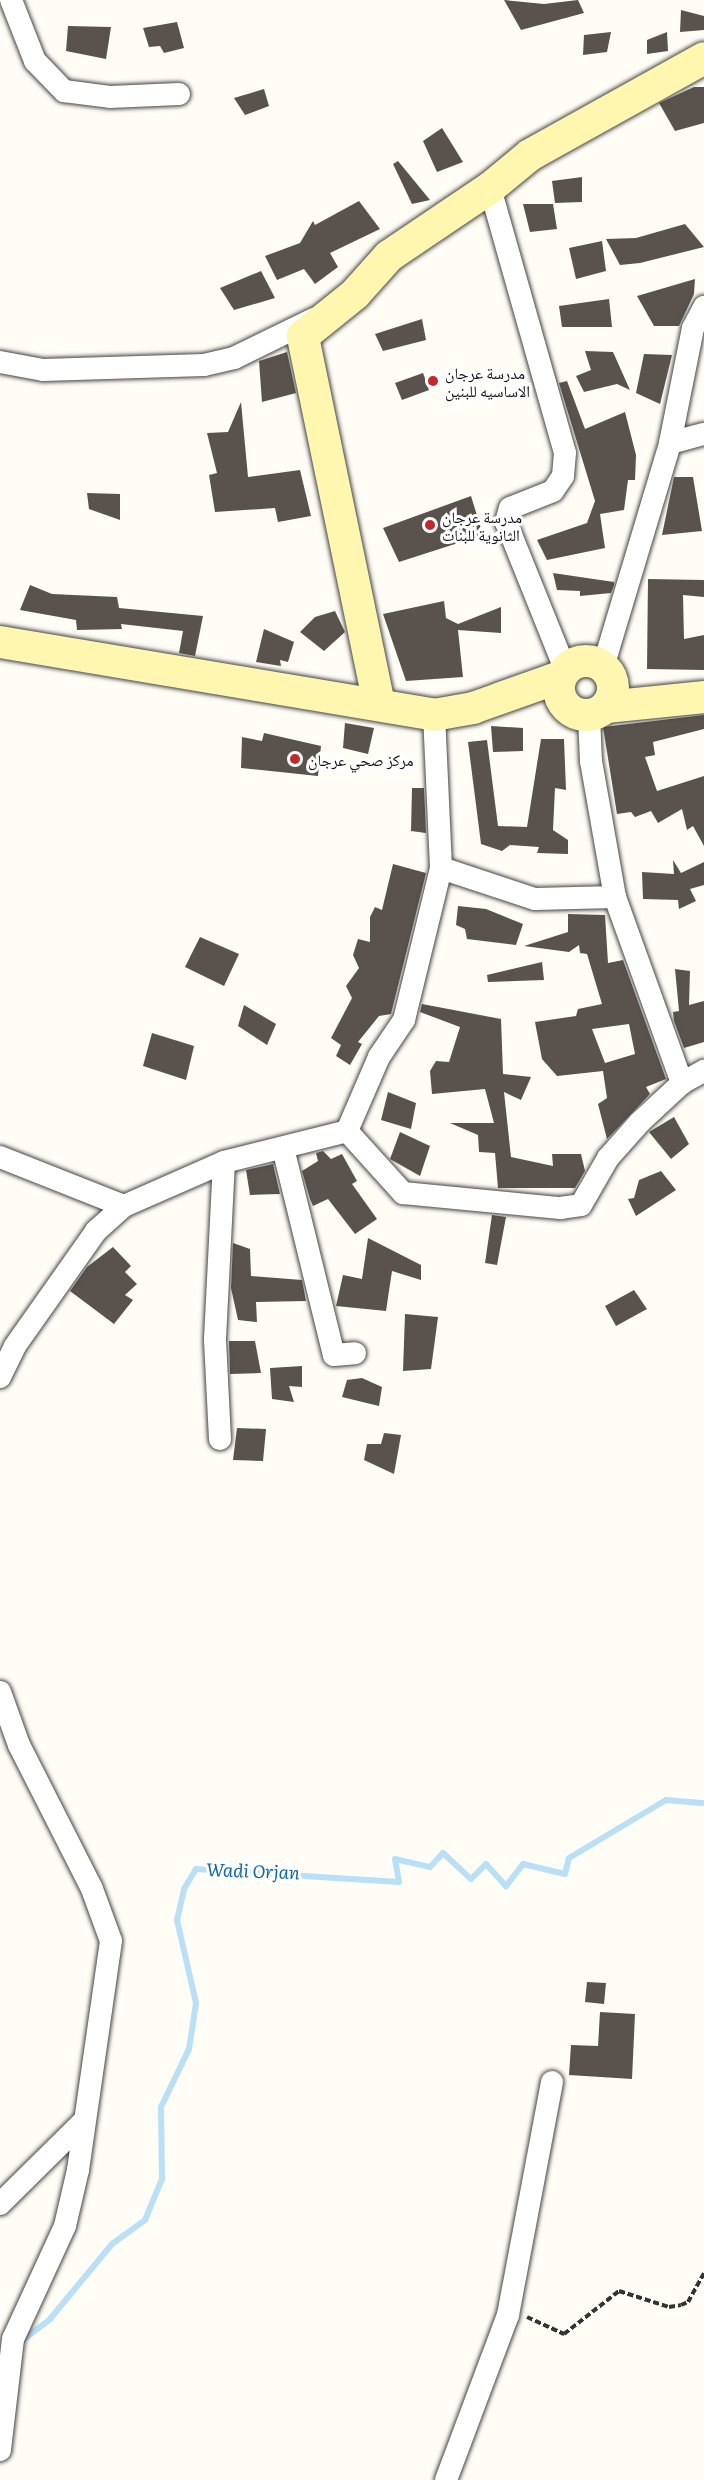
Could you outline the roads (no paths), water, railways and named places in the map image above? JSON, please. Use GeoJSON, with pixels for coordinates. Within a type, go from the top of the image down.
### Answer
{"type":"FeatureCollection","features":[{"type":"Feature","properties":{"kind":"street"},"geometry":{"type":"LineString","coordinates":[[11,0],[35,61],[64,91],[110,97],[180,94]]}},
{"type":"Feature","properties":{"kind":"street"},"geometry":{"type":"LineString","coordinates":[[379,704],[303,336],[398,249],[490,188],[530,154],[704,58]]}},
{"type":"Feature","properties":{"kind":"street"},"geometry":{"type":"LineString","coordinates":[[490,188],[565,453],[563,476],[553,491],[510,508],[506,522],[563,673],[558,689],[588,710]]}},
{"type":"Feature","properties":{"kind":"street"},"geometry":{"type":"LineString","coordinates":[[603,667],[670,443],[686,355],[704,307]]}},
{"type":"Feature","properties":{"kind":"street"},"geometry":{"type":"LineString","coordinates":[[0,362],[43,370],[204,365],[234,358],[330,311]]}},
{"type":"Feature","properties":{"kind":"street"},"geometry":{"type":"LineString","coordinates":[[670,443],[704,435]]}},
{"type":"Feature","properties":{"kind":"street"},"geometry":{"type":"LineString","coordinates":[[0,642],[434,715],[473,708],[563,673],[584,660],[603,667],[613,681],[588,710],[591,761],[615,897],[682,1083]]}},
{"type":"Feature","properties":{"kind":"street"},"geometry":{"type":"LineString","coordinates":[[473,708],[588,710],[704,697]]}},
{"type":"Feature","properties":{"kind":"street"},"geometry":{"type":"LineString","coordinates":[[347,1131],[379,1057],[404,1020],[441,868],[434,715]]}},
{"type":"Feature","properties":{"kind":"street"},"geometry":{"type":"LineString","coordinates":[[441,868],[535,898],[615,897]]}},
{"type":"Feature","properties":{"kind":"street"},"geometry":{"type":"LineString","coordinates":[[347,1131],[403,1193],[561,1208],[581,1205],[589,1197],[608,1158],[682,1083],[704,1071]]}},
{"type":"Feature","properties":{"kind":"street"},"geometry":{"type":"LineString","coordinates":[[0,1377],[15,1346],[96,1231],[124,1206],[224,1162],[347,1131]]}},
{"type":"Feature","properties":{"kind":"street"},"geometry":{"type":"LineString","coordinates":[[283,1148],[334,1355],[355,1353]]}},
{"type":"Feature","properties":{"kind":"street"},"geometry":{"type":"LineString","coordinates":[[0,1157],[124,1206]]}},
{"type":"Feature","properties":{"kind":"street"},"geometry":{"type":"LineString","coordinates":[[220,1439],[215,1339],[224,1162]]}},
{"type":"Feature","properties":{"kind":"street"},"geometry":{"type":"LineString","coordinates":[[0,1692],[19,1745],[92,1889],[111,1941],[84,2121],[65,2226],[13,2339],[0,2450]]}},
{"type":"Feature","properties":{"kind":"street"},"geometry":{"type":"LineString","coordinates":[[446,2480],[508,2315],[552,2082]]}},
{"type":"Feature","properties":{"kind":"street"},"geometry":{"type":"LineString","coordinates":[[0,2204],[84,2121]]}},
{"type":"Feature","properties":{"kind":"waterway","name":"Wadi Orjan"},"geometry":{"type":"LineString","coordinates":[[20,2342],[50,2319],[112,2244],[145,2220],[162,2179],[161,2107],[189,2049],[196,2003],[177,1920],[184,1889],[196,1869],[399,1882],[395,1859],[430,1867],[443,1853],[471,1879],[486,1864],[506,1886],[523,1864],[565,1874],[569,1858],[666,1800],[704,1803]]}},
{"type":"Feature","properties":{"kind":"place","name":"مدرسة عرجان الاساسيه للبنين"},"geometry":{"type":"Point","coordinates":[433,381]}},
{"type":"Feature","properties":{"kind":"place","name":"مدرسة عرجان الثانوية للبنات"},"geometry":{"type":"Point","coordinates":[430,525]}},
{"type":"Feature","properties":{"kind":"place","name":"مركز صحي عرجان"},"geometry":{"type":"Point","coordinates":[295,759]}}]}
